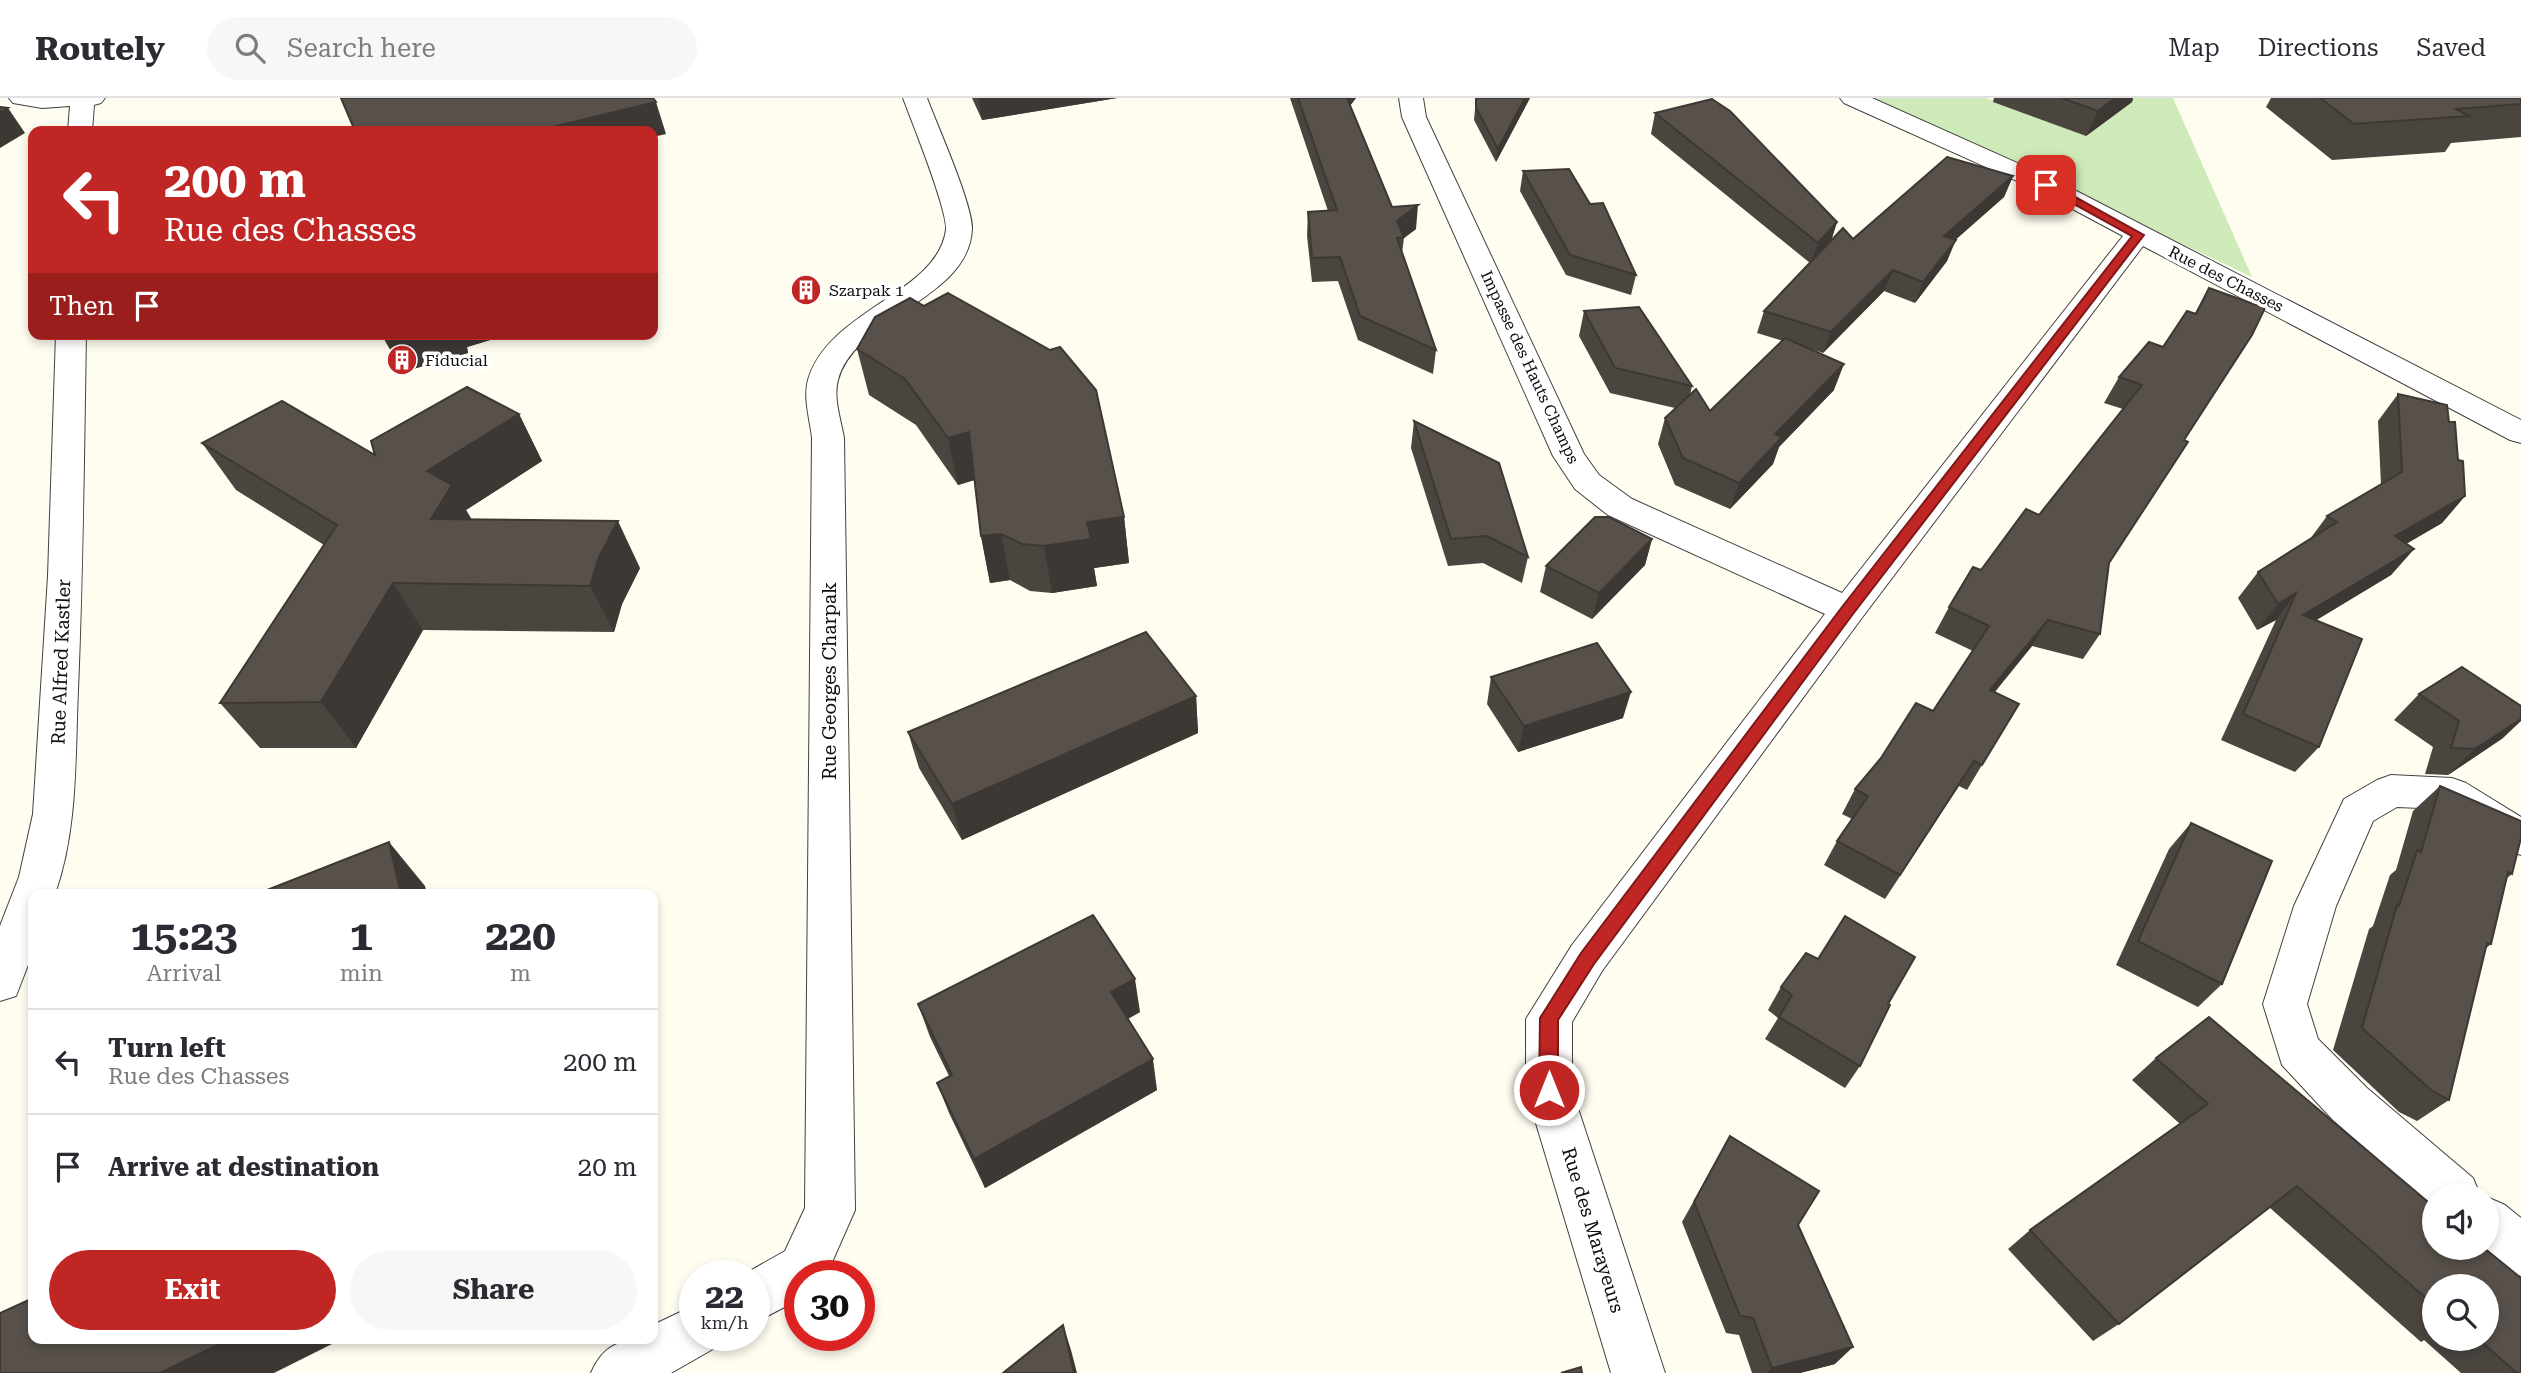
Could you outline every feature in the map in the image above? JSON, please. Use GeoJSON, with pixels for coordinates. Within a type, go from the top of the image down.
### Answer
{"type":"FeatureCollection","features":[{"type":"Feature","properties":{"kind":"street"},"geometry":{"type":"LineString","coordinates":[[21,98],[42,101],[87,99],[81,126]]}},
{"type":"Feature","properties":{"kind":"street","name":"Rue Georges Charpak"},"geometry":{"type":"LineString","coordinates":[[770,1288],[803,1269],[830,1210],[828,439],[822,383],[829,360],[854,335],[929,281],[951,255],[960,227],[915,98]]}},
{"type":"Feature","properties":{"kind":"street","name":"Impasse des Hauts Champs"},"geometry":{"type":"LineString","coordinates":[[1411,98],[1414,117],[1557,431],[1569,456],[1587,482],[1620,507],[1848,610]]}},
{"type":"Feature","properties":{"kind":"street","name":"Rue des Chasses"},"geometry":{"type":"LineString","coordinates":[[1852,98],[2017,171],[2521,433]]}},
{"type":"Feature","properties":{"kind":"street","name":"Rue des Marayeurs"},"geometry":{"type":"LineString","coordinates":[[1637,1373],[1549,1090],[1549,1018],[1587,958],[1848,610],[2138,235]]}},
{"type":"Feature","properties":{"kind":"street","name":"Rue Alfred Kastler"},"geometry":{"type":"LineString","coordinates":[[35,889],[53,814],[65,576],[71,340]]}},
{"type":"Feature","properties":{"kind":"street"},"geometry":{"type":"LineString","coordinates":[[2442,1183],[2350,1104],[2298,1050],[2285,1004],[2315,906],[2358,810],[2391,791],[2452,794],[2521,838]]}},
{"type":"Feature","properties":{"kind":"street","name":"Rue Alfred Kastler"},"geometry":{"type":"LineString","coordinates":[[0,982],[28,908]]}},
{"type":"Feature","properties":{"kind":"street"},"geometry":{"type":"LineString","coordinates":[[2499,1232],[2521,1251]]}},
{"type":"Feature","properties":{"kind":"street"},"geometry":{"type":"LineString","coordinates":[[618,1373],[679,1340]]}},
{"type":"Feature","properties":{"kind":"green space"},"geometry":{"type":"Polygon","coordinates":[[[1872,98],[1986,98],[2086,136],[2121,98],[2173,98],[2252,277],[1872,98]]]}},
{"type":"Feature","properties":{"kind":"building"},"geometry":{"type":"Polygon","coordinates":[[[341,98],[653,98],[656,102],[557,126],[353,126],[341,98]]]}},
{"type":"Feature","properties":{"kind":"building"},"geometry":{"type":"Polygon","coordinates":[[[1298,98],[1347,98],[1392,207],[1418,205],[1397,221],[1404,237],[1397,238],[1436,350],[1360,316],[1340,257],[1312,258],[1308,212],[1337,210],[1298,98]]]}},
{"type":"Feature","properties":{"kind":"building"},"geometry":{"type":"Polygon","coordinates":[[[1476,98],[1525,98],[1498,149],[1476,108],[1476,98]]]}},
{"type":"Feature","properties":{"kind":"building"},"geometry":{"type":"Polygon","coordinates":[[[2062,98],[2115,98],[2098,111],[2062,98]]]}},
{"type":"Feature","properties":{"kind":"building"},"geometry":{"type":"Polygon","coordinates":[[[2320,98],[2521,98],[2521,104],[2456,109],[2469,116],[2354,124],[2320,98]]]}},
{"type":"Feature","properties":{"kind":"building"},"geometry":{"type":"Polygon","coordinates":[[[1712,99],[1730,111],[1837,222],[1818,243],[1655,113],[1712,99]]]}},
{"type":"Feature","properties":{"kind":"building"},"geometry":{"type":"Polygon","coordinates":[[[1947,157],[2013,176],[1944,236],[1956,240],[1923,282],[1893,270],[1831,332],[1764,311],[1843,228],[1853,239],[1947,157]]]}},
{"type":"Feature","properties":{"kind":"building"},"geometry":{"type":"Polygon","coordinates":[[[1569,169],[1590,204],[1603,203],[1636,275],[1570,255],[1523,171],[1569,169]]]}},
{"type":"Feature","properties":{"kind":"building"},"geometry":{"type":"Polygon","coordinates":[[[2209,288],[2265,308],[2252,335],[2184,440],[2188,442],[2109,563],[2100,634],[2048,620],[1990,690],[2019,704],[1982,765],[1974,761],[1900,875],[1837,841],[1868,796],[1855,789],[1881,758],[1916,703],[1933,711],[1989,626],[1949,607],[1973,567],[1981,570],[2026,509],[2039,515],[2142,385],[2119,377],[2149,342],[2163,347],[2187,311],[2196,314],[2209,288]]]}},
{"type":"Feature","properties":{"kind":"building"},"geometry":{"type":"Polygon","coordinates":[[[948,293],[1050,350],[1060,347],[1096,390],[1124,517],[1087,522],[1091,539],[1044,546],[1022,544],[1001,534],[981,536],[969,432],[948,438],[905,379],[857,349],[875,317],[910,298],[924,306],[948,293]]]}},
{"type":"Feature","properties":{"kind":"building"},"geometry":{"type":"Polygon","coordinates":[[[1639,307],[1692,386],[1615,368],[1584,311],[1639,307]]]}},
{"type":"Feature","properties":{"kind":"building"},"geometry":{"type":"Polygon","coordinates":[[[1785,338],[1844,364],[1775,434],[1782,437],[1739,483],[1683,458],[1665,418],[1696,389],[1710,411],[1785,338]]]}},
{"type":"Feature","properties":{"kind":"building"},"geometry":{"type":"Polygon","coordinates":[[[467,387],[519,414],[427,471],[452,485],[431,519],[618,521],[599,557],[590,586],[393,583],[321,702],[220,703],[337,525],[202,443],[282,401],[375,455],[371,441],[467,387]]]}},
{"type":"Feature","properties":{"kind":"building"},"geometry":{"type":"Polygon","coordinates":[[[2398,394],[2447,405],[2449,422],[2455,422],[2458,460],[2463,461],[2465,496],[2395,536],[2414,549],[2303,615],[2362,639],[2319,747],[2243,714],[2296,593],[2278,604],[2258,572],[2337,522],[2327,516],[2402,472],[2398,394]]]}},
{"type":"Feature","properties":{"kind":"building"},"geometry":{"type":"Polygon","coordinates":[[[1414,421],[1499,463],[1528,557],[1487,536],[1451,539],[1414,421]]]}},
{"type":"Feature","properties":{"kind":"building"},"geometry":{"type":"Polygon","coordinates":[[[1595,517],[1609,517],[1652,539],[1599,593],[1546,566],[1595,517]]]}},
{"type":"Feature","properties":{"kind":"building"},"geometry":{"type":"Polygon","coordinates":[[[1146,632],[1196,696],[952,804],[908,732],[1146,632]]]}},
{"type":"Feature","properties":{"kind":"building"},"geometry":{"type":"Polygon","coordinates":[[[1597,643],[1631,692],[1524,726],[1491,677],[1597,643]]]}},
{"type":"Feature","properties":{"kind":"building"},"geometry":{"type":"Polygon","coordinates":[[[2462,667],[2521,706],[2521,719],[2475,749],[2451,748],[2459,721],[2419,694],[2462,667]]]}},
{"type":"Feature","properties":{"kind":"building"},"geometry":{"type":"Polygon","coordinates":[[[2440,786],[2521,821],[2521,838],[2512,874],[2508,872],[2491,944],[2487,943],[2449,1100],[2431,1090],[2362,1028],[2397,905],[2399,906],[2417,850],[2421,852],[2440,786]]]}},
{"type":"Feature","properties":{"kind":"building"},"geometry":{"type":"Polygon","coordinates":[[[2191,823],[2272,861],[2222,984],[2138,941],[2191,823]]]}},
{"type":"Feature","properties":{"kind":"building"},"geometry":{"type":"Polygon","coordinates":[[[389,842],[400,889],[270,889],[389,842]]]}},
{"type":"Feature","properties":{"kind":"building"},"geometry":{"type":"Polygon","coordinates":[[[1093,915],[1135,979],[1111,992],[1153,1059],[974,1159],[937,1083],[952,1075],[918,1004],[1093,915]]]}},
{"type":"Feature","properties":{"kind":"building"},"geometry":{"type":"Polygon","coordinates":[[[1845,916],[1915,957],[1888,1004],[1890,1005],[1860,1066],[1779,1017],[1792,995],[1781,987],[1806,953],[1818,959],[1845,916]]]}},
{"type":"Feature","properties":{"kind":"building"},"geometry":{"type":"Polygon","coordinates":[[[2209,1017],[2422,1197],[2422,1260],[2499,1260],[2521,1278],[2521,1373],[2517,1373],[2492,1351],[2499,1351],[2499,1274],[2422,1274],[2422,1295],[2297,1186],[2119,1324],[2030,1230],[2208,1104],[2156,1058],[2209,1017]]]}},
{"type":"Feature","properties":{"kind":"building"},"geometry":{"type":"Polygon","coordinates":[[[1730,1136],[1819,1191],[1798,1225],[1853,1347],[1772,1368],[1753,1318],[1740,1316],[1694,1202],[1730,1136]]]}},
{"type":"Feature","properties":{"kind":"building"},"geometry":{"type":"Polygon","coordinates":[[[28,1300],[28,1344],[220,1344],[160,1373],[0,1373],[0,1313],[28,1300]]]}},
{"type":"Feature","properties":{"kind":"building"},"geometry":{"type":"Polygon","coordinates":[[[1063,1325],[1074,1373],[1003,1373],[1063,1325]]]}},
{"type":"Feature","properties":{"kind":"building"},"geometry":{"type":"Polygon","coordinates":[[[1581,1367],[1582,1373],[1561,1373],[1581,1367]]]}},
{"type":"Feature","properties":{"kind":"place","name":"Szarpak 1"},"geometry":{"type":"Point","coordinates":[806,290]}},
{"type":"Feature","properties":{"kind":"place","name":"Fiducial"},"geometry":{"type":"Point","coordinates":[402,360]}},
{"type":"Feature","properties":{"kind":"route"},"geometry":{"type":"LineString","coordinates":[[1549,1090],[1549,1018],[1587,958],[1848,610],[2138,235],[2046,185]]}}]}
